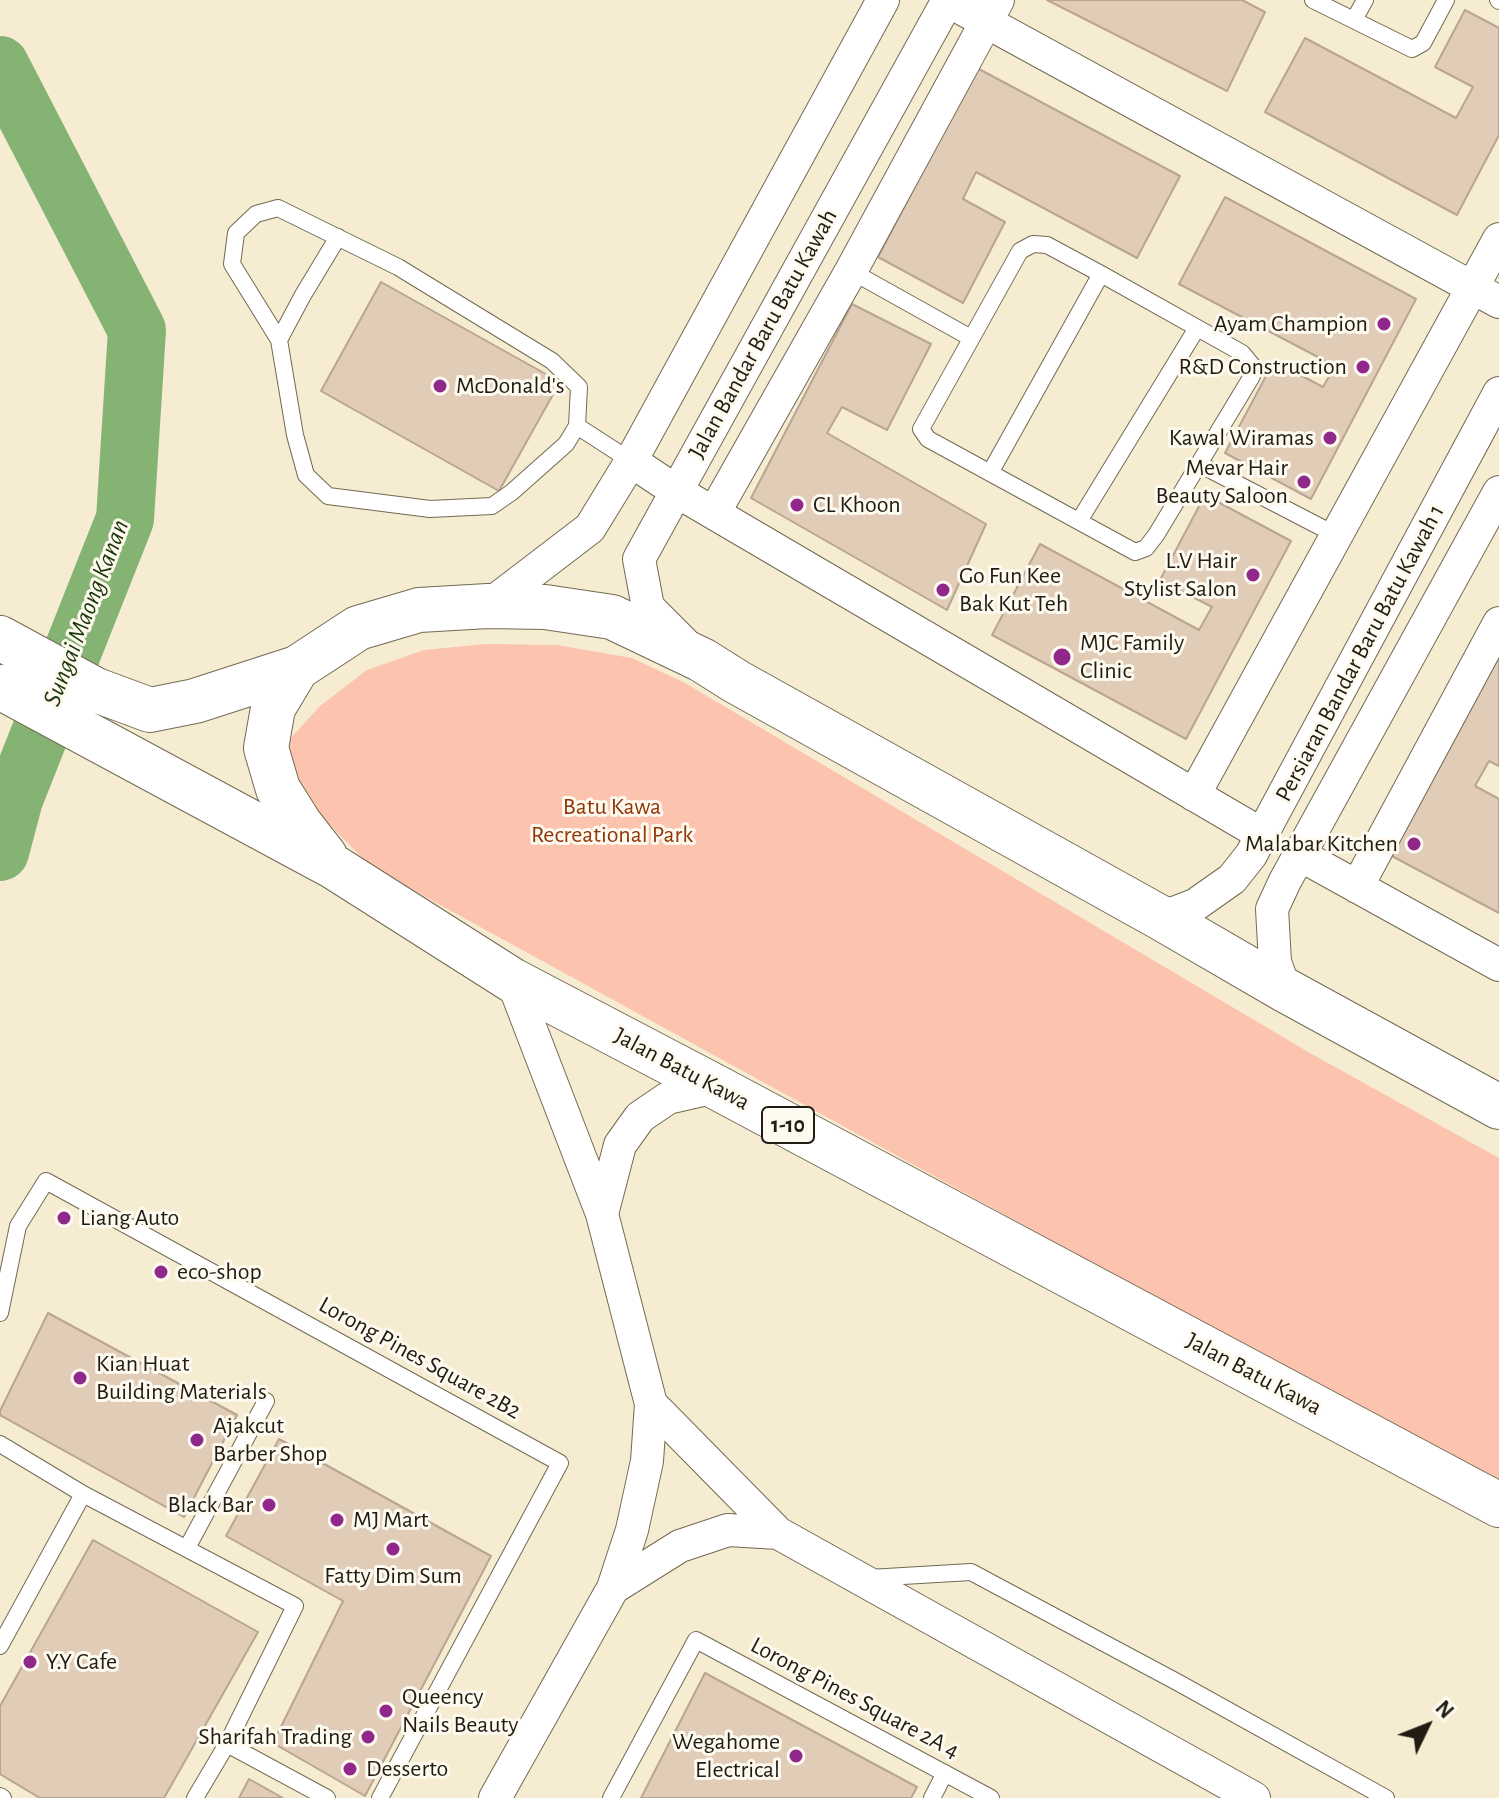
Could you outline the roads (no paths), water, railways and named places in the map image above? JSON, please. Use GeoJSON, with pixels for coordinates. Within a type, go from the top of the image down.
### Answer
{"type":"FeatureCollection","features":[{"type":"Feature","properties":{"kind":"highway"},"geometry":{"type":"LineString","coordinates":[[8,642],[96,690],[150,710],[195,701],[297,668],[358,628],[419,610],[545,607],[612,617],[702,660],[1285,990],[1499,1107]]}},
{"type":"Feature","properties":{"kind":"highway"},"geometry":{"type":"LineString","coordinates":[[297,668],[273,708],[266,748],[278,789],[300,824],[334,867]]}},
{"type":"Feature","properties":{"kind":"highway","name":"Jalan Batu Kawa"},"geometry":{"type":"LineString","coordinates":[[3,688],[334,867],[512,980],[1499,1505]]}},
{"type":"Feature","properties":{"kind":"street"},"geometry":{"type":"LineString","coordinates":[[488,606],[590,528],[631,461],[883,0]]}},
{"type":"Feature","properties":{"kind":"street"},"geometry":{"type":"LineString","coordinates":[[948,0],[992,11],[1486,295]]}},
{"type":"Feature","properties":{"kind":"street","name":"Jalan Bandar Baru Batu Kawah"},"geometry":{"type":"LineString","coordinates":[[702,660],[648,607],[639,559],[948,0]]}},
{"type":"Feature","properties":{"kind":"street"},"geometry":{"type":"LineString","coordinates":[[714,513],[851,271],[992,11]]}},
{"type":"Feature","properties":{"kind":"street"},"geometry":{"type":"LineString","coordinates":[[1194,795],[1336,535],[1486,295],[1499,239]]}},
{"type":"Feature","properties":{"kind":"street","name":"Persiaran Bandar Baru Batu Kawah 1"},"geometry":{"type":"LineString","coordinates":[[1161,918],[1195,905],[1232,879],[1251,855],[1499,393]]}},
{"type":"Feature","properties":{"kind":"street"},"geometry":{"type":"LineString","coordinates":[[631,461],[676,491],[1263,835]]}},
{"type":"Feature","properties":{"kind":"street","name":"Persiaran Bandar Baru Batu Kawah 1"},"geometry":{"type":"LineString","coordinates":[[1285,990],[1275,962],[1272,909],[1499,492]]}},
{"type":"Feature","properties":{"kind":"street"},"geometry":{"type":"LineString","coordinates":[[1357,887],[1498,627]]}},
{"type":"Feature","properties":{"kind":"street"},"geometry":{"type":"LineString","coordinates":[[1300,855],[1499,965]]}},
{"type":"Feature","properties":{"kind":"street"},"geometry":{"type":"LineString","coordinates":[[495,1798],[613,1588],[632,1530],[647,1461],[651,1404],[602,1214],[512,980]]}},
{"type":"Feature","properties":{"kind":"street"},"geometry":{"type":"LineString","coordinates":[[602,1214],[620,1145],[640,1117],[668,1098],[716,1087]]}},
{"type":"Feature","properties":{"kind":"street"},"geometry":{"type":"LineString","coordinates":[[651,1404],[778,1533],[1254,1798]]}},
{"type":"Feature","properties":{"kind":"street"},"geometry":{"type":"LineString","coordinates":[[613,1588],[680,1546],[728,1530],[778,1533]]}},
{"type":"Feature","properties":{"kind":"lane"},"geometry":{"type":"LineString","coordinates":[[1313,0],[1412,49],[1423,43],[1446,0]]}},
{"type":"Feature","properties":{"kind":"lane"},"geometry":{"type":"LineString","coordinates":[[1354,20],[1365,0]]}},
{"type":"Feature","properties":{"kind":"lane"},"geometry":{"type":"LineString","coordinates":[[278,208],[398,267],[552,361],[579,387],[577,426],[566,444],[492,506],[430,509],[328,496],[306,475],[295,435],[279,340],[232,264],[236,233],[256,214],[278,208]]}},
{"type":"Feature","properties":{"kind":"lane"},"geometry":{"type":"LineString","coordinates":[[279,340],[338,237]]}},
{"type":"Feature","properties":{"kind":"lane"},"geometry":{"type":"LineString","coordinates":[[1033,244],[1047,245],[1101,274],[1242,353],[1252,365],[1252,376],[1156,535],[1146,548],[1135,552],[928,439],[921,429],[1020,251],[1033,244]]}},
{"type":"Feature","properties":{"kind":"lane"},"geometry":{"type":"LineString","coordinates":[[851,271],[971,338]]}},
{"type":"Feature","properties":{"kind":"lane"},"geometry":{"type":"LineString","coordinates":[[990,473],[1101,274]]}},
{"type":"Feature","properties":{"kind":"lane"},"geometry":{"type":"LineString","coordinates":[[1079,521],[1197,328]]}},
{"type":"Feature","properties":{"kind":"lane"},"geometry":{"type":"LineString","coordinates":[[577,426],[631,461]]}},
{"type":"Feature","properties":{"kind":"lane"},"geometry":{"type":"LineString","coordinates":[[1199,464],[1336,535]]}},
{"type":"Feature","properties":{"kind":"lane","name":"Lorong Pines Square 2B2"},"geometry":{"type":"LineString","coordinates":[[0,1313],[18,1226],[46,1181],[560,1463],[380,1798]]}},
{"type":"Feature","properties":{"kind":"lane"},"geometry":{"type":"LineString","coordinates":[[187,1548],[266,1401]]}},
{"type":"Feature","properties":{"kind":"lane"},"geometry":{"type":"LineString","coordinates":[[0,1444],[83,1494],[295,1606],[227,1744],[195,1798]]}},
{"type":"Feature","properties":{"kind":"lane"},"geometry":{"type":"LineString","coordinates":[[0,1646],[83,1494]]}},
{"type":"Feature","properties":{"kind":"lane"},"geometry":{"type":"LineString","coordinates":[[862,1579],[971,1572],[1188,1687],[1386,1798]]}},
{"type":"Feature","properties":{"kind":"lane","name":"Lorong Pines Square 2A 4"},"geometry":{"type":"LineString","coordinates":[[611,1798],[696,1640],[991,1798]]}},
{"type":"Feature","properties":{"kind":"lane"},"geometry":{"type":"LineString","coordinates":[[227,1744],[327,1798]]}},
{"type":"Feature","properties":{"kind":"lane"},"geometry":{"type":"LineString","coordinates":[[932,1798],[945,1773]]}},
{"type":"Feature","properties":{"kind":"waterway","name":"Sungai Maong Kanan"},"geometry":{"type":"LineString","coordinates":[[0,65],[137,330],[125,519],[14,799],[0,852]]}},
{"type":"Feature","properties":{"kind":"place","name":"Ayam Champion"},"geometry":{"type":"Point","coordinates":[1384,324]}},
{"type":"Feature","properties":{"kind":"place","name":"R&D Construction"},"geometry":{"type":"Point","coordinates":[1363,367]}},
{"type":"Feature","properties":{"kind":"place","name":"McDonald's"},"geometry":{"type":"Point","coordinates":[440,386]}},
{"type":"Feature","properties":{"kind":"place","name":"Kawal Wiramas"},"geometry":{"type":"Point","coordinates":[1330,438]}},
{"type":"Feature","properties":{"kind":"place","name":"Mevar Hair Beauty Saloon"},"geometry":{"type":"Point","coordinates":[1304,482]}},
{"type":"Feature","properties":{"kind":"place","name":"CL Khoon"},"geometry":{"type":"Point","coordinates":[797,505]}},
{"type":"Feature","properties":{"kind":"place","name":"L.V Hair Stylist Salon"},"geometry":{"type":"Point","coordinates":[1253,575]}},
{"type":"Feature","properties":{"kind":"place","name":"Go Fun Kee Bak Kut Teh"},"geometry":{"type":"Point","coordinates":[943,590]}},
{"type":"Feature","properties":{"kind":"place","name":"MJC Family Clinic"},"geometry":{"type":"Point","coordinates":[1062,657]}},
{"type":"Feature","properties":{"kind":"place","name":"Malabar Kitchen"},"geometry":{"type":"Point","coordinates":[1414,844]}},
{"type":"Feature","properties":{"kind":"place","name":"Liang Auto"},"geometry":{"type":"Point","coordinates":[64,1218]}},
{"type":"Feature","properties":{"kind":"place","name":"eco-shop"},"geometry":{"type":"Point","coordinates":[161,1272]}},
{"type":"Feature","properties":{"kind":"place","name":"Kian Huat Building Materials"},"geometry":{"type":"Point","coordinates":[80,1378]}},
{"type":"Feature","properties":{"kind":"place","name":"Ajakcut Barber Shop"},"geometry":{"type":"Point","coordinates":[197,1440]}},
{"type":"Feature","properties":{"kind":"place","name":"Black Bar"},"geometry":{"type":"Point","coordinates":[269,1505]}},
{"type":"Feature","properties":{"kind":"place","name":"MJ Mart"},"geometry":{"type":"Point","coordinates":[337,1520]}},
{"type":"Feature","properties":{"kind":"place","name":"Fatty Dim Sum"},"geometry":{"type":"Point","coordinates":[393,1549]}},
{"type":"Feature","properties":{"kind":"place","name":"Y.Y Cafe"},"geometry":{"type":"Point","coordinates":[30,1662]}},
{"type":"Feature","properties":{"kind":"place","name":"Queency Nails Beauty"},"geometry":{"type":"Point","coordinates":[386,1711]}},
{"type":"Feature","properties":{"kind":"place","name":"Sharifah Trading"},"geometry":{"type":"Point","coordinates":[368,1737]}},
{"type":"Feature","properties":{"kind":"place","name":"Wegahome Electrical"},"geometry":{"type":"Point","coordinates":[796,1756]}},
{"type":"Feature","properties":{"kind":"place","name":"Desserto"},"geometry":{"type":"Point","coordinates":[350,1769]}},
{"type":"Feature","properties":{"kind":"park label","name":"Batu Kawa Recreational Park"},"geometry":{"type":"Point","coordinates":[612,821]}}]}
